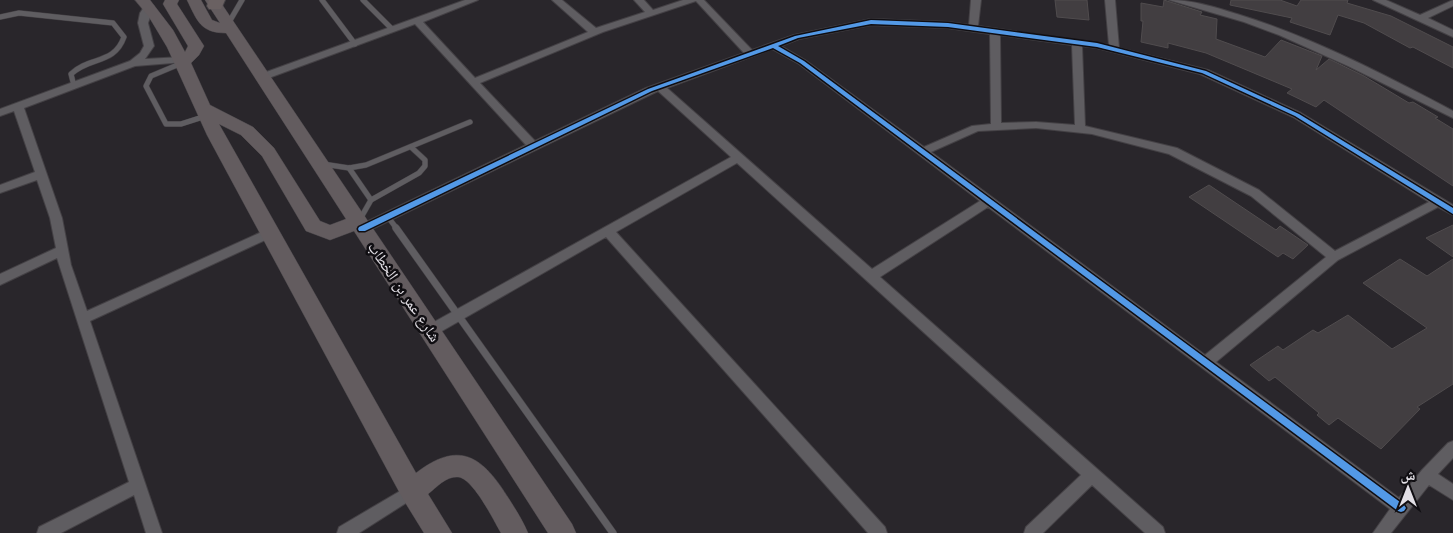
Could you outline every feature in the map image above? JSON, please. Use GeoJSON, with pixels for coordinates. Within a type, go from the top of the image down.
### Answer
{"type":"FeatureCollection","features":[{"type":"Feature","properties":{"kind":"main road"},"geometry":{"type":"LineString","coordinates":[[172,0],[170,4],[196,46],[194,52],[183,61]]}},
{"type":"Feature","properties":{"kind":"main road"},"geometry":{"type":"LineString","coordinates":[[194,0],[206,23],[218,28],[228,26]]}},
{"type":"Feature","properties":{"kind":"main road"},"geometry":{"type":"LineString","coordinates":[[145,3],[183,61],[204,112],[412,491],[439,533]]}},
{"type":"Feature","properties":{"kind":"main road","name":"شارع عمر بن الخطاب"},"geometry":{"type":"LineString","coordinates":[[216,3],[228,26],[563,533]]}},
{"type":"Feature","properties":{"kind":"main road"},"geometry":{"type":"LineString","coordinates":[[204,112],[247,131],[268,152],[313,226],[330,233],[360,226]]}},
{"type":"Feature","properties":{"kind":"main road"},"geometry":{"type":"LineString","coordinates":[[412,491],[440,470],[458,466],[472,470],[489,488],[515,533]]}},
{"type":"Feature","properties":{"kind":"street"},"geometry":{"type":"LineString","coordinates":[[262,77],[473,0]]}},
{"type":"Feature","properties":{"kind":"street"},"geometry":{"type":"LineString","coordinates":[[556,0],[594,32]]}},
{"type":"Feature","properties":{"kind":"street"},"geometry":{"type":"LineString","coordinates":[[639,0],[651,14]]}},
{"type":"Feature","properties":{"kind":"street"},"geometry":{"type":"LineString","coordinates":[[474,82],[594,32],[692,0]]}},
{"type":"Feature","properties":{"kind":"street"},"geometry":{"type":"LineString","coordinates":[[699,0],[750,54]]}},
{"type":"Feature","properties":{"kind":"street"},"geometry":{"type":"LineString","coordinates":[[973,28],[976,0]]}},
{"type":"Feature","properties":{"kind":"street"},"geometry":{"type":"LineString","coordinates":[[1110,0],[1114,49]]}},
{"type":"Feature","properties":{"kind":"street"},"geometry":{"type":"LineString","coordinates":[[1174,0],[1210,8],[1288,36],[1375,74],[1453,115]]}},
{"type":"Feature","properties":{"kind":"street"},"geometry":{"type":"LineString","coordinates":[[1378,0],[1453,34]]}},
{"type":"Feature","properties":{"kind":"street"},"geometry":{"type":"LineString","coordinates":[[133,63],[144,54],[149,46],[142,24],[145,3]]}},
{"type":"Feature","properties":{"kind":"street"},"geometry":{"type":"LineString","coordinates":[[1421,18],[1453,3]]}},
{"type":"Feature","properties":{"kind":"street"},"geometry":{"type":"LineString","coordinates":[[417,21],[534,147]]}},
{"type":"Feature","properties":{"kind":"street"},"geometry":{"type":"LineString","coordinates":[[360,226],[388,217],[660,86],[797,37],[871,22],[948,25],[1077,42],[1114,49],[1204,72],[1297,115],[1453,211]]}},
{"type":"Feature","properties":{"kind":"street"},"geometry":{"type":"LineString","coordinates":[[995,31],[996,127]]}},
{"type":"Feature","properties":{"kind":"street"},"geometry":{"type":"LineString","coordinates":[[1077,42],[1080,129]]}},
{"type":"Feature","properties":{"kind":"street"},"geometry":{"type":"LineString","coordinates":[[774,46],[802,62],[1401,508]]}},
{"type":"Feature","properties":{"kind":"street"},"geometry":{"type":"LineString","coordinates":[[0,113],[133,63],[154,60],[183,61]]}},
{"type":"Feature","properties":{"kind":"street"},"geometry":{"type":"LineString","coordinates":[[660,86],[1157,533]]}},
{"type":"Feature","properties":{"kind":"street"},"geometry":{"type":"LineString","coordinates":[[18,107],[56,218],[62,250],[83,318],[154,533]]}},
{"type":"Feature","properties":{"kind":"street"},"geometry":{"type":"LineString","coordinates":[[922,152],[976,128],[1036,125],[1092,130],[1173,151],[1255,193],[1334,257]]}},
{"type":"Feature","properties":{"kind":"street"},"geometry":{"type":"LineString","coordinates":[[430,331],[739,157]]}},
{"type":"Feature","properties":{"kind":"street"},"geometry":{"type":"LineString","coordinates":[[0,189],[41,174]]}},
{"type":"Feature","properties":{"kind":"street"},"geometry":{"type":"LineString","coordinates":[[871,276],[988,201]]}},
{"type":"Feature","properties":{"kind":"street"},"geometry":{"type":"LineString","coordinates":[[1205,363],[1334,257],[1438,202]]}},
{"type":"Feature","properties":{"kind":"street"},"geometry":{"type":"LineString","coordinates":[[608,231],[878,533]]}},
{"type":"Feature","properties":{"kind":"street"},"geometry":{"type":"LineString","coordinates":[[83,318],[270,233]]}},
{"type":"Feature","properties":{"kind":"street"},"geometry":{"type":"LineString","coordinates":[[0,280],[62,250]]}},
{"type":"Feature","properties":{"kind":"street"},"geometry":{"type":"LineString","coordinates":[[1381,533],[1427,475],[1453,448]]}},
{"type":"Feature","properties":{"kind":"street"},"geometry":{"type":"LineString","coordinates":[[1032,533],[1092,475]]}},
{"type":"Feature","properties":{"kind":"street"},"geometry":{"type":"LineString","coordinates":[[1427,475],[1453,493]]}},
{"type":"Feature","properties":{"kind":"street"},"geometry":{"type":"LineString","coordinates":[[45,533],[138,485]]}},
{"type":"Feature","properties":{"kind":"street"},"geometry":{"type":"LineString","coordinates":[[345,533],[362,528],[412,491]]}},
{"type":"Feature","properties":{"kind":"lane"},"geometry":{"type":"LineString","coordinates":[[228,26],[242,0]]}},
{"type":"Feature","properties":{"kind":"lane"},"geometry":{"type":"LineString","coordinates":[[322,0],[354,44]]}},
{"type":"Feature","properties":{"kind":"lane"},"geometry":{"type":"LineString","coordinates":[[362,0],[392,29]]}},
{"type":"Feature","properties":{"kind":"lane"},"geometry":{"type":"LineString","coordinates":[[0,17],[18,13],[112,23],[124,37],[122,46],[114,55],[80,65],[71,74],[74,86]]}},
{"type":"Feature","properties":{"kind":"lane"},"geometry":{"type":"LineString","coordinates":[[183,61],[152,76],[146,86],[166,124],[172,126],[182,124],[204,112]]}},
{"type":"Feature","properties":{"kind":"lane"},"geometry":{"type":"LineString","coordinates":[[319,164],[349,168],[366,165],[470,122]]}},
{"type":"Feature","properties":{"kind":"lane"},"geometry":{"type":"LineString","coordinates":[[360,226],[371,200],[419,173],[425,166],[425,160],[411,147]]}},
{"type":"Feature","properties":{"kind":"lane"},"geometry":{"type":"LineString","coordinates":[[349,168],[371,200]]}},
{"type":"Feature","properties":{"kind":"lane"},"geometry":{"type":"LineString","coordinates":[[388,217],[613,533]]}},
{"type":"Feature","properties":{"kind":"building"},"geometry":{"type":"Polygon","coordinates":[[[1055,0],[1087,0],[1089,20],[1057,17],[1055,0]]]}},
{"type":"Feature","properties":{"kind":"building"},"geometry":{"type":"Polygon","coordinates":[[[1164,0],[1202,12],[1200,15],[1217,19],[1216,39],[1265,57],[1281,40],[1322,56],[1316,70],[1329,59],[1438,117],[1435,118],[1453,129],[1453,186],[1324,100],[1316,107],[1287,93],[1292,89],[1206,53],[1168,43],[1168,48],[1141,42],[1143,21],[1141,21],[1141,3],[1163,7],[1164,0]]]}},
{"type":"Feature","properties":{"kind":"building"},"geometry":{"type":"Polygon","coordinates":[[[1231,0],[1280,0],[1297,6],[1301,0],[1348,0],[1347,3],[1391,16],[1453,47],[1453,68],[1413,47],[1410,48],[1364,23],[1338,15],[1330,35],[1290,22],[1292,18],[1230,5],[1231,0]]]}},
{"type":"Feature","properties":{"kind":"building"},"geometry":{"type":"Polygon","coordinates":[[[1209,185],[1276,230],[1280,226],[1308,245],[1293,259],[1283,253],[1278,257],[1189,197],[1209,185]]]}},
{"type":"Feature","properties":{"kind":"building"},"geometry":{"type":"Polygon","coordinates":[[[1453,225],[1453,257],[1426,238],[1453,225]]]}},
{"type":"Feature","properties":{"kind":"building"},"geometry":{"type":"Polygon","coordinates":[[[1400,259],[1427,276],[1453,259],[1453,384],[1417,407],[1420,409],[1381,449],[1338,418],[1329,425],[1317,415],[1319,413],[1275,377],[1269,381],[1250,365],[1278,346],[1283,350],[1313,330],[1318,333],[1348,315],[1392,349],[1427,328],[1363,283],[1400,259]]]}},
{"type":"Feature","properties":{"kind":"cycle path"},"geometry":{"type":"LineString","coordinates":[[362,229],[650,90],[797,37],[871,22],[948,25],[1097,45],[1204,72],[1297,115],[1453,211]]}},
{"type":"Feature","properties":{"kind":"cycle path"},"geometry":{"type":"LineString","coordinates":[[774,46],[802,62],[1401,508]]}}]}
